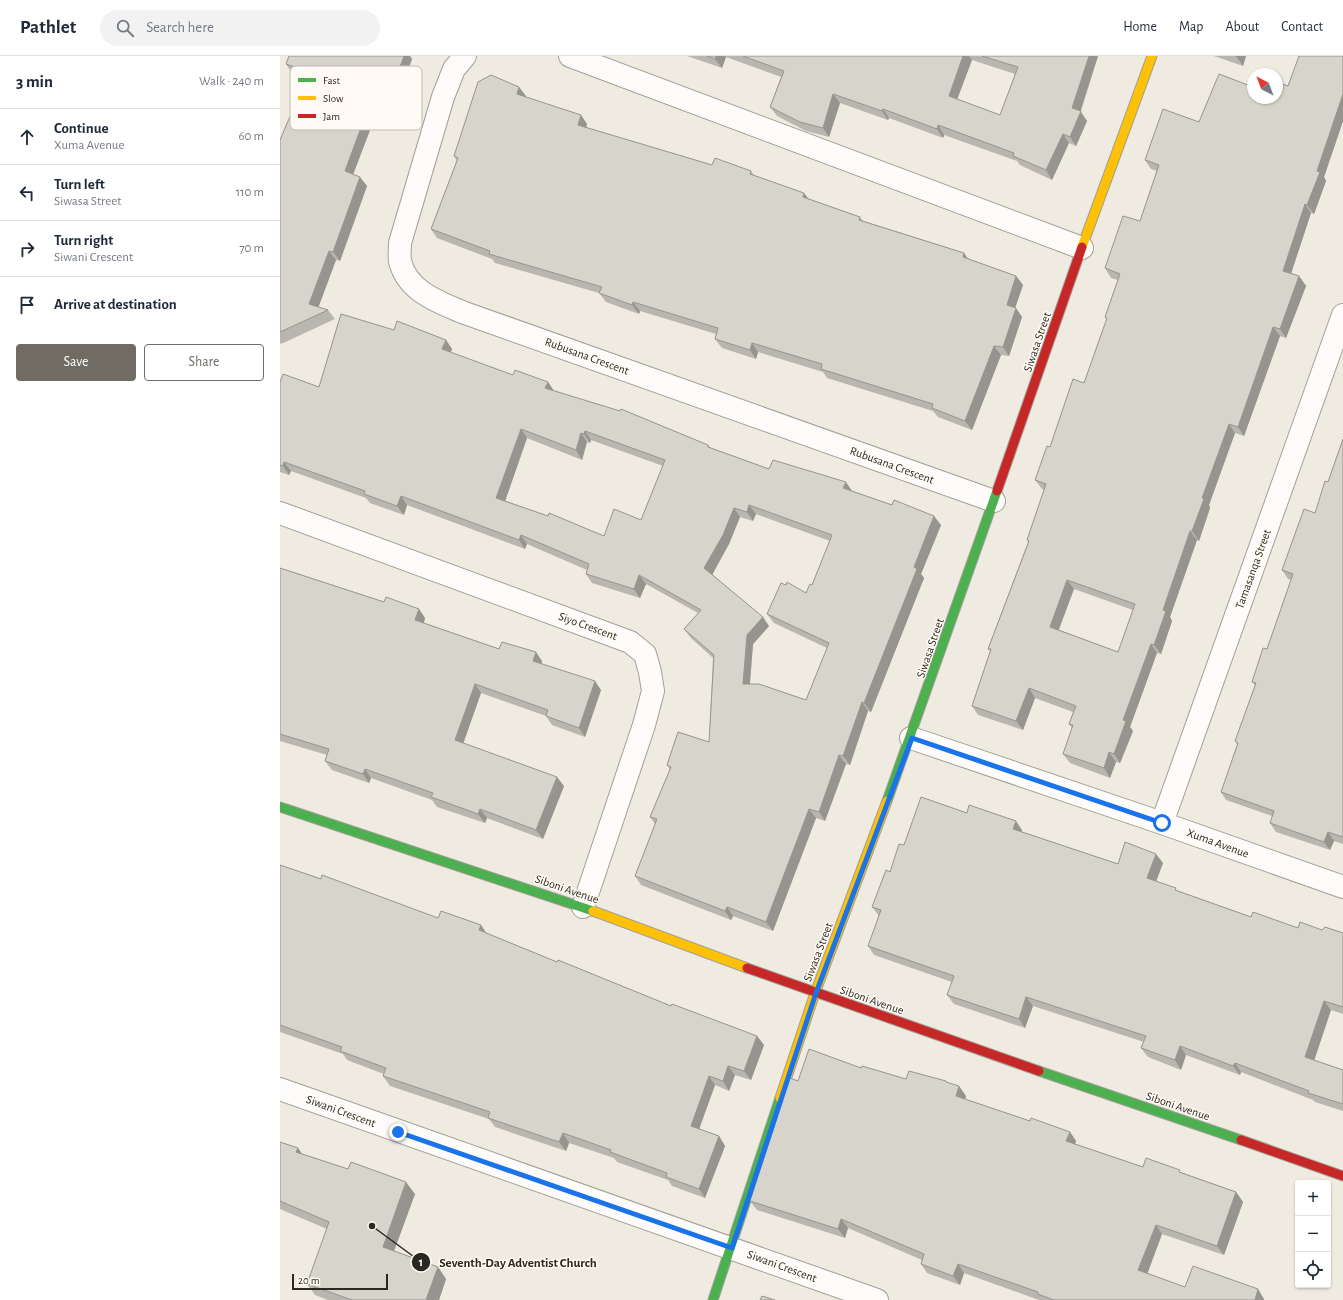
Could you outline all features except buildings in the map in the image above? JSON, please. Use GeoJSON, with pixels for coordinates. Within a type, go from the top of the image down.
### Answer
{"type":"FeatureCollection","features":[{"type":"Feature","properties":{"kind":"street","name":"Rubusana Crescent"},"geometry":{"type":"LineString","coordinates":[[464,56],[454,69],[443,97],[400,243],[400,261],[406,274],[416,287],[432,300],[462,312],[994,501]]}},
{"type":"Feature","properties":{"kind":"street"},"geometry":{"type":"LineString","coordinates":[[570,56],[1082,248]]}},
{"type":"Feature","properties":{"kind":"street","name":"Siwasa Street"},"geometry":{"type":"LineString","coordinates":[[713,1300],[732,1248],[816,993],[912,738],[1082,248],[1152,56]]}},
{"type":"Feature","properties":{"kind":"street","name":"Tamasanqa Street"},"geometry":{"type":"LineString","coordinates":[[1162,823],[1343,315]]}},
{"type":"Feature","properties":{"kind":"street","name":"Siyo Crescent"},"geometry":{"type":"LineString","coordinates":[[280,513],[630,642],[645,654],[653,690],[644,725],[583,907]]}},
{"type":"Feature","properties":{"kind":"street","name":"Xuma Avenue"},"geometry":{"type":"LineString","coordinates":[[912,738],[1162,823],[1343,887]]}},
{"type":"Feature","properties":{"kind":"street","name":"Siboni Avenue"},"geometry":{"type":"LineString","coordinates":[[280,807],[583,907],[816,993],[1343,1176]]}},
{"type":"Feature","properties":{"kind":"street","name":"Siwani Crescent"},"geometry":{"type":"LineString","coordinates":[[280,1089],[877,1300]]}},
{"type":"Feature","properties":{"kind":"traffic: fast"},"geometry":{"type":"LineString","coordinates":[[887,801],[997,491]]}},
{"type":"Feature","properties":{"kind":"traffic: fast"},"geometry":{"type":"LineString","coordinates":[[280,807],[593,911]]}},
{"type":"Feature","properties":{"kind":"traffic: fast"},"geometry":{"type":"LineString","coordinates":[[1039,1071],[1241,1140]]}},
{"type":"Feature","properties":{"kind":"traffic: fast"},"geometry":{"type":"LineString","coordinates":[[713,1300],[780,1098]]}},
{"type":"Feature","properties":{"kind":"traffic: slow"},"geometry":{"type":"LineString","coordinates":[[1082,247],[1152,56]]}},
{"type":"Feature","properties":{"kind":"traffic: slow"},"geometry":{"type":"LineString","coordinates":[[780,1098],[815,993],[887,801]]}},
{"type":"Feature","properties":{"kind":"traffic: slow"},"geometry":{"type":"LineString","coordinates":[[593,911],[747,968]]}},
{"type":"Feature","properties":{"kind":"traffic: jam"},"geometry":{"type":"LineString","coordinates":[[997,491],[1082,247]]}},
{"type":"Feature","properties":{"kind":"traffic: jam"},"geometry":{"type":"LineString","coordinates":[[747,968],[1039,1071]]}},
{"type":"Feature","properties":{"kind":"traffic: jam"},"geometry":{"type":"LineString","coordinates":[[1241,1140],[1343,1176]]}},
{"type":"Feature","properties":{"kind":"place","name":"Seventh-Day Adventist Church"},"geometry":{"type":"Point","coordinates":[372,1226]}},
{"type":"Feature","properties":{"kind":"route"},"geometry":{"type":"LineString","coordinates":[[398,1132],[732,1248],[816,993],[912,738],[1162,823]]}}]}
